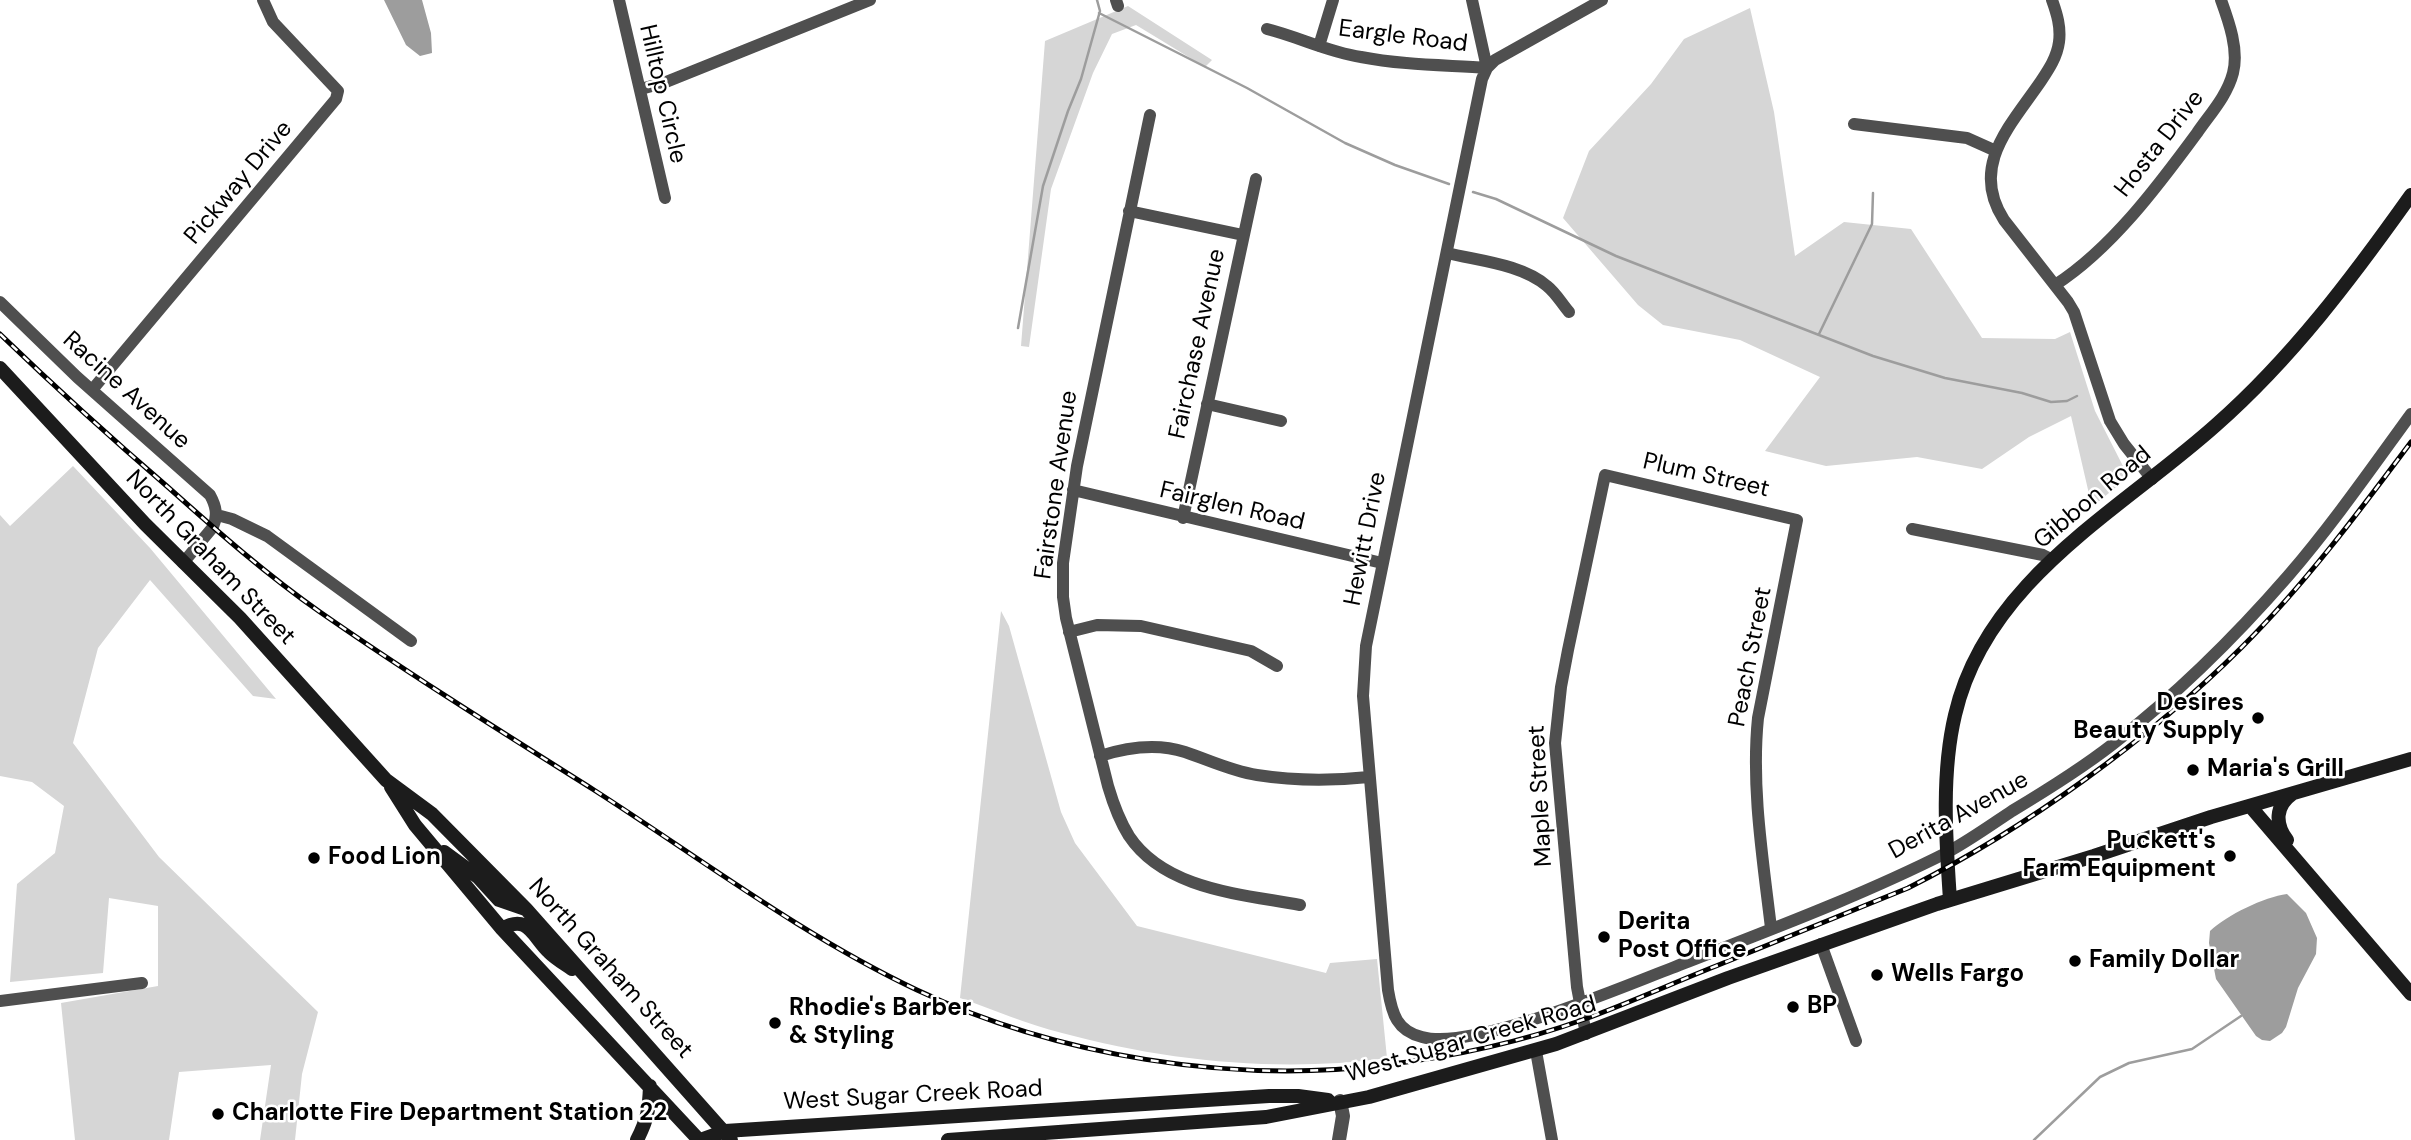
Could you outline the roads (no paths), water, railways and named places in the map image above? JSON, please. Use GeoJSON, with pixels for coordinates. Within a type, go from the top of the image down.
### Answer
{"type":"FeatureCollection","features":[{"type":"Feature","properties":{"kind":"main road","name":"Gibbon Road"},"geometry":{"type":"LineString","coordinates":[[1950,900],[1950,746],[1962,689],[1970,668],[1994,625],[2012,600],[2053,561],[2217,424],[2290,354],[2328,308],[2411,195]]}},
{"type":"Feature","properties":{"kind":"main road","name":"North Graham Street"},"geometry":{"type":"LineString","coordinates":[[0,368],[183,563],[240,618],[386,780],[426,838],[502,929],[699,1140]]}},
{"type":"Feature","properties":{"kind":"main road","name":"West Sugar Creek Road"},"geometry":{"type":"LineString","coordinates":[[948,1140],[1266,1116],[1369,1097],[1536,1051],[1821,944],[1950,900],[2250,806],[2411,759]]}},
{"type":"Feature","properties":{"kind":"main road","name":"North Graham Street"},"geometry":{"type":"LineString","coordinates":[[386,780],[432,814],[526,909],[729,1136]]}},
{"type":"Feature","properties":{"kind":"main road"},"geometry":{"type":"LineString","coordinates":[[2293,793],[2284,800],[2279,809],[2279,826],[2284,836],[2348,909],[2349,921]]}},
{"type":"Feature","properties":{"kind":"main road"},"geometry":{"type":"LineString","coordinates":[[2250,806],[2411,994]]}},
{"type":"Feature","properties":{"kind":"main road"},"geometry":{"type":"LineString","coordinates":[[426,838],[478,877],[499,900],[526,909]]}},
{"type":"Feature","properties":{"kind":"main road"},"geometry":{"type":"LineString","coordinates":[[502,929],[515,923],[528,927],[549,952],[593,985]]}},
{"type":"Feature","properties":{"kind":"main road"},"geometry":{"type":"LineString","coordinates":[[637,1140],[650,1112],[650,1086]]}},
{"type":"Feature","properties":{"kind":"main road","name":"West Sugar Creek Road"},"geometry":{"type":"LineString","coordinates":[[699,1140],[1269,1096],[1340,1101]]}},
{"type":"Feature","properties":{"kind":"main road"},"geometry":{"type":"LineString","coordinates":[[1067,1131],[1084,1125],[1117,1122],[1124,1119],[1130,1105]]}},
{"type":"Feature","properties":{"kind":"street","name":"Pickway Drive"},"geometry":{"type":"LineString","coordinates":[[92,390],[336,99],[338,91],[273,22],[263,0]]}},
{"type":"Feature","properties":{"kind":"street","name":"Hilltop Circle"},"geometry":{"type":"LineString","coordinates":[[619,0],[665,198]]}},
{"type":"Feature","properties":{"kind":"street"},"geometry":{"type":"LineString","coordinates":[[641,89],[666,82],[870,0]]}},
{"type":"Feature","properties":{"kind":"street"},"geometry":{"type":"LineString","coordinates":[[1319,46],[1333,0]]}},
{"type":"Feature","properties":{"kind":"street"},"geometry":{"type":"LineString","coordinates":[[1472,0],[1487,68]]}},
{"type":"Feature","properties":{"kind":"street","name":"Eargle Road"},"geometry":{"type":"LineString","coordinates":[[1267,29],[1362,58],[1487,68],[1501,56],[1602,0]]}},
{"type":"Feature","properties":{"kind":"street"},"geometry":{"type":"LineString","coordinates":[[2052,0],[2060,31],[2055,57],[1996,151],[1990,173],[1990,190],[2004,220],[2074,312],[2110,421],[2124,444],[2152,479]]}},
{"type":"Feature","properties":{"kind":"street","name":"Hosta Drive"},"geometry":{"type":"LineString","coordinates":[[2055,285],[2074,272],[2132,215],[2185,150],[2222,97],[2232,76],[2235,58],[2221,0]]}},
{"type":"Feature","properties":{"kind":"street","name":"Hewitt Drive"},"geometry":{"type":"LineString","coordinates":[[1397,1024],[1388,990],[1369,778],[1363,674],[1382,564],[1479,93],[1487,68]]}},
{"type":"Feature","properties":{"kind":"street","name":"Fairstone Avenue"},"geometry":{"type":"LineString","coordinates":[[1150,115],[1104,326],[1073,490],[1062,581],[1069,632],[1108,786],[1122,824],[1140,849],[1162,867],[1196,883],[1300,905]]}},
{"type":"Feature","properties":{"kind":"street"},"geometry":{"type":"LineString","coordinates":[[1854,124],[1968,138],[1996,151]]}},
{"type":"Feature","properties":{"kind":"street","name":"Fairchase Avenue"},"geometry":{"type":"LineString","coordinates":[[1183,518],[1256,180]]}},
{"type":"Feature","properties":{"kind":"street"},"geometry":{"type":"LineString","coordinates":[[1129,211],[1242,235]]}},
{"type":"Feature","properties":{"kind":"street"},"geometry":{"type":"LineString","coordinates":[[1447,253],[1531,275],[1548,287],[1569,312]]}},
{"type":"Feature","properties":{"kind":"street","name":"Racine Avenue"},"geometry":{"type":"LineString","coordinates":[[0,302],[92,390],[210,495],[217,515]]}},
{"type":"Feature","properties":{"kind":"street"},"geometry":{"type":"LineString","coordinates":[[1207,404],[1281,421]]}},
{"type":"Feature","properties":{"kind":"street","name":"Derita Avenue"},"geometry":{"type":"LineString","coordinates":[[1397,1024],[1421,1037],[1445,1039],[1498,1028],[1579,1003],[1771,928],[1948,852],[2056,784],[2110,746],[2184,682],[2287,577],[2411,414]]}},
{"type":"Feature","properties":{"kind":"street","name":"Plum Street"},"geometry":{"type":"LineString","coordinates":[[1605,475],[1797,520]]}},
{"type":"Feature","properties":{"kind":"street","name":"Maple Street"},"geometry":{"type":"LineString","coordinates":[[1586,1034],[1579,1003],[1555,743],[1561,687],[1605,475]]}},
{"type":"Feature","properties":{"kind":"street","name":"Fairglen Road"},"geometry":{"type":"LineString","coordinates":[[1073,490],[1382,564]]}},
{"type":"Feature","properties":{"kind":"street"},"geometry":{"type":"LineString","coordinates":[[183,563],[214,527],[217,515],[232,519],[267,536],[411,641]]}},
{"type":"Feature","properties":{"kind":"street","name":"Peach Street"},"geometry":{"type":"LineString","coordinates":[[1771,928],[1759,811],[1756,738],[1797,520]]}},
{"type":"Feature","properties":{"kind":"street"},"geometry":{"type":"LineString","coordinates":[[1912,529],[2043,555],[2053,561]]}},
{"type":"Feature","properties":{"kind":"street"},"geometry":{"type":"LineString","coordinates":[[1069,632],[1097,625],[1141,626],[1251,651],[1277,666]]}},
{"type":"Feature","properties":{"kind":"street"},"geometry":{"type":"LineString","coordinates":[[1100,756],[1118,750],[1157,747],[1185,752],[1233,770],[1256,775],[1312,781],[1369,778]]}},
{"type":"Feature","properties":{"kind":"street"},"geometry":{"type":"LineString","coordinates":[[1821,944],[1856,1041]]}},
{"type":"Feature","properties":{"kind":"street"},"geometry":{"type":"LineString","coordinates":[[0,1001],[142,983]]}},
{"type":"Feature","properties":{"kind":"street"},"geometry":{"type":"LineString","coordinates":[[1536,1051],[1552,1140]]}},
{"type":"Feature","properties":{"kind":"street"},"geometry":{"type":"LineString","coordinates":[[1339,1140],[1343,1116],[1340,1101]]}},
{"type":"Feature","properties":{"kind":"waterway"},"geometry":{"type":"LineString","coordinates":[[1018,328],[1043,186],[1081,79],[1100,11],[1097,0]]}},
{"type":"Feature","properties":{"kind":"waterway"},"geometry":{"type":"LineString","coordinates":[[1099,13],[1247,88],[1345,143],[1395,165],[1449,184]]}},
{"type":"Feature","properties":{"kind":"waterway"},"geometry":{"type":"LineString","coordinates":[[1473,192],[1496,199],[1616,256],[1873,356],[1945,378],[2022,393],[2051,402],[2067,401],[2077,396]]}},
{"type":"Feature","properties":{"kind":"waterway"},"geometry":{"type":"LineString","coordinates":[[1819,334],[1872,224],[1873,193]]}},
{"type":"Feature","properties":{"kind":"waterway"},"geometry":{"type":"LineString","coordinates":[[2034,1140],[2100,1077],[2129,1063],[2192,1049],[2241,1016]]}},
{"type":"Feature","properties":{"kind":"railway"},"geometry":{"type":"LineString","coordinates":[[0,334],[205,520],[300,598],[833,946],[917,990],[971,1013],[1028,1032],[1086,1048],[1146,1059],[1266,1071],[1326,1070],[1410,1062],[1486,1048],[1536,1035],[1618,1006],[1908,888],[1952,864],[1997,838],[2084,780],[2127,748],[2206,681],[2265,623],[2309,573],[2411,442]]}},
{"type":"Feature","properties":{"kind":"place","name":"Desires Beauty Supply"},"geometry":{"type":"Point","coordinates":[2258,718]}},
{"type":"Feature","properties":{"kind":"place","name":"Maria's Grill"},"geometry":{"type":"Point","coordinates":[2193,770]}},
{"type":"Feature","properties":{"kind":"place","name":"Puckett's Farm Equipment"},"geometry":{"type":"Point","coordinates":[2230,856]}},
{"type":"Feature","properties":{"kind":"place","name":"Food Lion"},"geometry":{"type":"Point","coordinates":[314,858]}},
{"type":"Feature","properties":{"kind":"place","name":"Derita Post Office"},"geometry":{"type":"Point","coordinates":[1604,937]}},
{"type":"Feature","properties":{"kind":"place","name":"Family Dollar"},"geometry":{"type":"Point","coordinates":[2075,961]}},
{"type":"Feature","properties":{"kind":"place","name":"Wells Fargo"},"geometry":{"type":"Point","coordinates":[1877,975]}},
{"type":"Feature","properties":{"kind":"place","name":"BP"},"geometry":{"type":"Point","coordinates":[1793,1007]}},
{"type":"Feature","properties":{"kind":"place","name":"Rhodie's Barber & Styling"},"geometry":{"type":"Point","coordinates":[775,1023]}},
{"type":"Feature","properties":{"kind":"place","name":"Charlotte Fire Department Station 22"},"geometry":{"type":"Point","coordinates":[218,1114]}}]}
